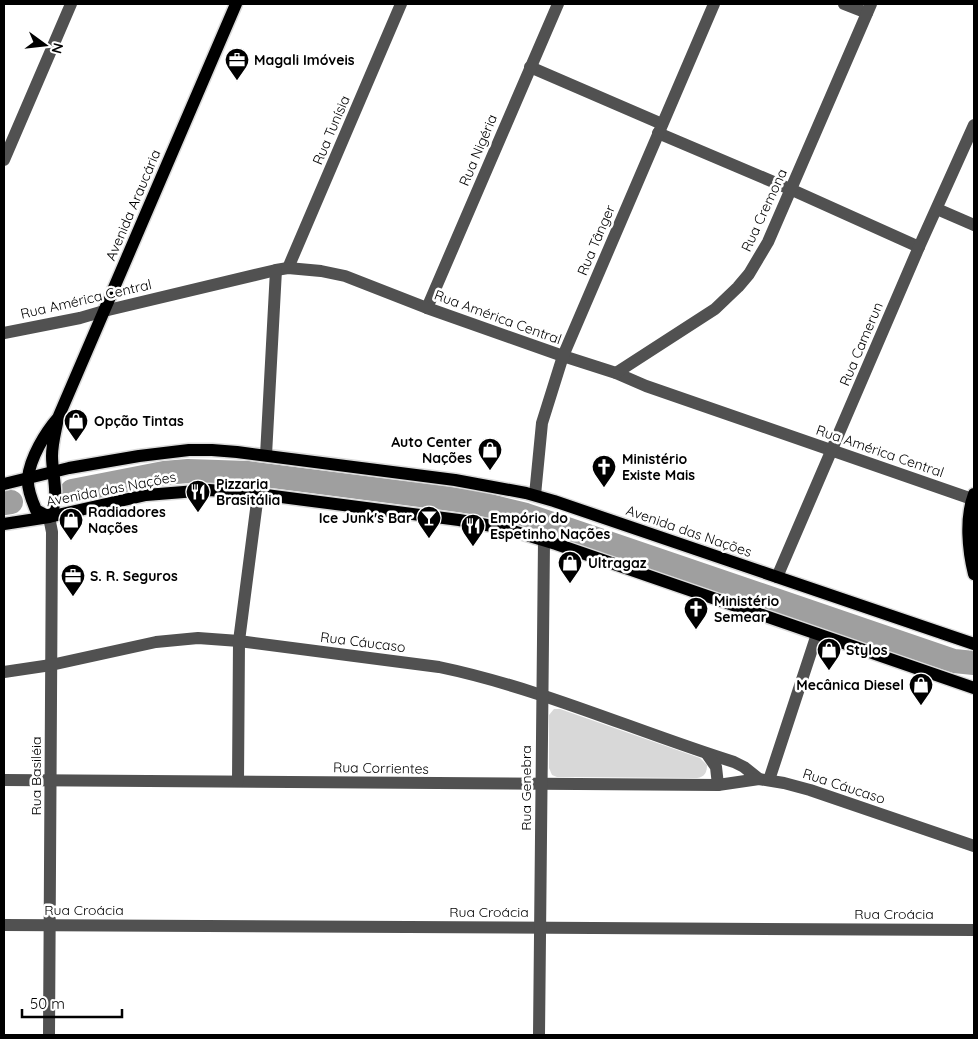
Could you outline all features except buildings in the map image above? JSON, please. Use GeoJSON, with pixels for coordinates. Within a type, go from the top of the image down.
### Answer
{"type":"FeatureCollection","features":[{"type":"Feature","properties":{"kind":"main road","name":"Avenida Araucária"},"geometry":{"type":"LineString","coordinates":[[29,485],[34,458],[43,439],[58,418],[236,4]]}},
{"type":"Feature","properties":{"kind":"main road","name":"Avenida Araucária"},"geometry":{"type":"LineString","coordinates":[[49,516],[53,510],[55,494],[52,454],[58,418]]}},
{"type":"Feature","properties":{"kind":"main road","name":"Avenida das Nações"},"geometry":{"type":"LineString","coordinates":[[4,484],[29,485],[52,473],[139,456],[189,450],[266,455],[455,480],[535,496],[777,576],[974,644]]}},
{"type":"Feature","properties":{"kind":"main road"},"geometry":{"type":"LineString","coordinates":[[29,485],[36,510],[49,516]]}},
{"type":"Feature","properties":{"kind":"main road","name":"Avenida das Nações"},"geometry":{"type":"LineString","coordinates":[[4,524],[164,492],[208,490],[258,494],[459,520],[503,528],[544,541],[974,688]]}},
{"type":"Feature","properties":{"kind":"main road"},"geometry":{"type":"LineString","coordinates":[[973,496],[969,529],[970,554],[974,574]]}},
{"type":"Feature","properties":{"kind":"street"},"geometry":{"type":"LineString","coordinates":[[4,160],[71,4]]}},
{"type":"Feature","properties":{"kind":"street","name":"Rua Tunísia"},"geometry":{"type":"LineString","coordinates":[[282,269],[401,4]]}},
{"type":"Feature","properties":{"kind":"street","name":"Rua Nigéria"},"geometry":{"type":"LineString","coordinates":[[427,308],[558,4]]}},
{"type":"Feature","properties":{"kind":"street","name":"Rua Tânger"},"geometry":{"type":"LineString","coordinates":[[535,496],[542,423],[563,356],[714,4]]}},
{"type":"Feature","properties":{"kind":"street"},"geometry":{"type":"LineString","coordinates":[[844,4],[869,8]]}},
{"type":"Feature","properties":{"kind":"street","name":"Rua Cremona"},"geometry":{"type":"LineString","coordinates":[[616,373],[715,309],[738,288],[749,274],[768,242],[869,8]]}},
{"type":"Feature","properties":{"kind":"street"},"geometry":{"type":"LineString","coordinates":[[530,67],[790,190],[919,247]]}},
{"type":"Feature","properties":{"kind":"street","name":"Rua Camerun"},"geometry":{"type":"LineString","coordinates":[[777,576],[919,247],[974,125]]}},
{"type":"Feature","properties":{"kind":"street"},"geometry":{"type":"LineString","coordinates":[[937,209],[974,225]]}},
{"type":"Feature","properties":{"kind":"street"},"geometry":{"type":"LineString","coordinates":[[266,455],[282,269]]}},
{"type":"Feature","properties":{"kind":"street","name":"Rua América Central"},"geometry":{"type":"LineString","coordinates":[[4,333],[80,318],[282,269],[321,271],[345,276],[427,308],[616,373],[646,386],[831,450],[973,496]]}},
{"type":"Feature","properties":{"kind":"street"},"geometry":{"type":"LineString","coordinates":[[238,781],[239,641],[258,494]]}},
{"type":"Feature","properties":{"kind":"street","name":"Rua Basiléia"},"geometry":{"type":"LineString","coordinates":[[49,516],[52,532],[49,1035]]}},
{"type":"Feature","properties":{"kind":"street","name":"Rua Genebra"},"geometry":{"type":"LineString","coordinates":[[539,1035],[544,541]]}},
{"type":"Feature","properties":{"kind":"street"},"geometry":{"type":"LineString","coordinates":[[764,780],[817,634]]}},
{"type":"Feature","properties":{"kind":"street","name":"Rua Cáucaso"},"geometry":{"type":"LineString","coordinates":[[4,672],[52,665],[156,642],[175,639],[215,638],[439,667],[463,672],[541,695],[744,767],[764,780],[810,790],[974,846]]}},
{"type":"Feature","properties":{"kind":"street"},"geometry":{"type":"LineString","coordinates":[[707,754],[716,767],[718,785]]}},
{"type":"Feature","properties":{"kind":"street","name":"Rua Corrientes"},"geometry":{"type":"LineString","coordinates":[[4,780],[718,785],[764,780]]}},
{"type":"Feature","properties":{"kind":"street","name":"Rua Croácia"},"geometry":{"type":"LineString","coordinates":[[4,925],[974,930]]}},
{"type":"Feature","properties":{"kind":"shaded area"},"geometry":{"type":"Polygon","coordinates":[[[554,709],[560,709],[700,758],[707,765],[706,772],[702,777],[697,778],[557,777],[552,775],[549,768],[549,715],[554,709]]]}},
{"type":"Feature","properties":{"kind":"waterway"},"geometry":{"type":"LineString","coordinates":[[72,491],[164,473],[188,471],[248,473],[478,503],[526,515],[954,661],[974,663]]}},
{"type":"Feature","properties":{"kind":"waterway"},"geometry":{"type":"LineString","coordinates":[[4,503],[11,502]]}},
{"type":"Feature","properties":{"kind":"place","name":"Magali Imóveis"},"geometry":{"type":"Point","coordinates":[237,81]}},
{"type":"Feature","properties":{"kind":"place","name":"Opção Tintas"},"geometry":{"type":"Point","coordinates":[76,442]}},
{"type":"Feature","properties":{"kind":"place","name":"Auto Center Nações"},"geometry":{"type":"Point","coordinates":[490,471]}},
{"type":"Feature","properties":{"kind":"place","name":"Ministério Existe Mais"},"geometry":{"type":"Point","coordinates":[604,488]}},
{"type":"Feature","properties":{"kind":"place","name":"Pizzaria Brasitália"},"geometry":{"type":"Point","coordinates":[198,513]}},
{"type":"Feature","properties":{"kind":"place","name":"Ice Junk's Bar"},"geometry":{"type":"Point","coordinates":[429,539]}},
{"type":"Feature","properties":{"kind":"place","name":"Radiadores Nações"},"geometry":{"type":"Point","coordinates":[71,541]}},
{"type":"Feature","properties":{"kind":"place","name":"Empório do Espetinho Nações"},"geometry":{"type":"Point","coordinates":[473,547]}},
{"type":"Feature","properties":{"kind":"place","name":"Ultragaz"},"geometry":{"type":"Point","coordinates":[570,584]}},
{"type":"Feature","properties":{"kind":"place","name":"S. R. Seguros"},"geometry":{"type":"Point","coordinates":[73,597]}},
{"type":"Feature","properties":{"kind":"place","name":"Ministério Semear"},"geometry":{"type":"Point","coordinates":[696,630]}},
{"type":"Feature","properties":{"kind":"place","name":"Stylos"},"geometry":{"type":"Point","coordinates":[829,671]}},
{"type":"Feature","properties":{"kind":"place","name":"Mecânica Diesel"},"geometry":{"type":"Point","coordinates":[921,706]}}]}
